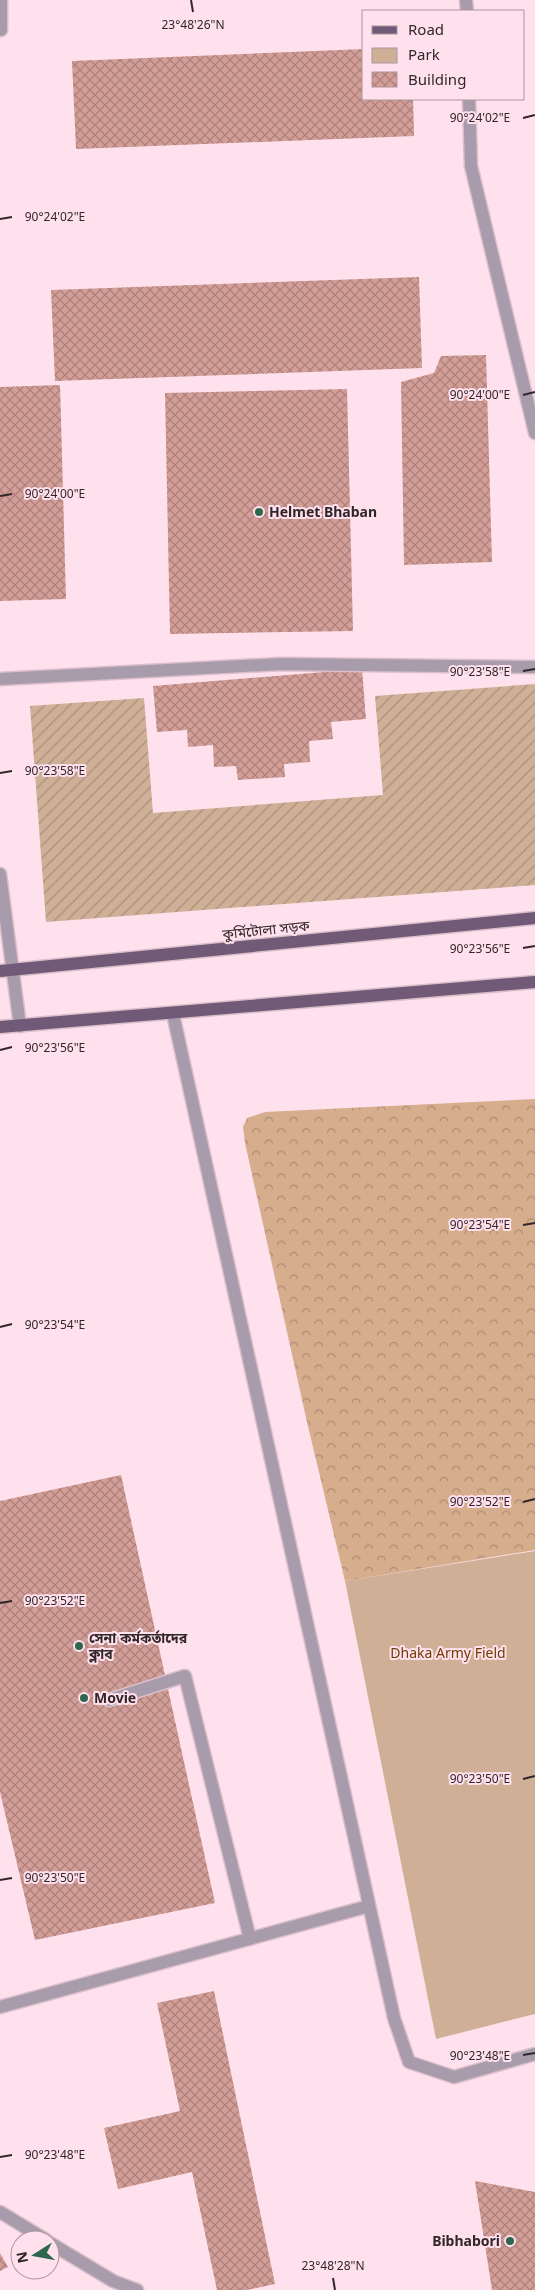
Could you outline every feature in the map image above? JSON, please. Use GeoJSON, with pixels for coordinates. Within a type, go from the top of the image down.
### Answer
{"type":"FeatureCollection","features":[{"type":"Feature","properties":{"kind":"main road","name":"কুর্মিটোলা সড়ক"},"geometry":{"type":"LineString","coordinates":[[6,971],[535,918]]}},
{"type":"Feature","properties":{"kind":"main road"},"geometry":{"type":"LineString","coordinates":[[0,1028],[535,982]]}},
{"type":"Feature","properties":{"kind":"street"},"geometry":{"type":"LineString","coordinates":[[1,0],[2,30]]}},
{"type":"Feature","properties":{"kind":"street"},"geometry":{"type":"LineString","coordinates":[[469,100],[471,166],[535,433]]}},
{"type":"Feature","properties":{"kind":"street"},"geometry":{"type":"LineString","coordinates":[[0,679],[281,664],[535,667]]}},
{"type":"Feature","properties":{"kind":"street"},"geometry":{"type":"LineString","coordinates":[[0,874],[6,971],[20,1026]]}},
{"type":"Feature","properties":{"kind":"street"},"geometry":{"type":"LineString","coordinates":[[173,1014],[394,2018],[409,2062],[454,2078],[535,2054]]}},
{"type":"Feature","properties":{"kind":"street"},"geometry":{"type":"LineString","coordinates":[[109,1700],[186,1676],[250,1939]]}},
{"type":"Feature","properties":{"kind":"street"},"geometry":{"type":"LineString","coordinates":[[0,2007],[369,1906]]}},
{"type":"Feature","properties":{"kind":"street"},"geometry":{"type":"LineString","coordinates":[[0,2212],[30,2230]]}},
{"type":"Feature","properties":{"kind":"street"},"geometry":{"type":"LineString","coordinates":[[60,2249],[112,2281],[137,2290]]}},
{"type":"Feature","properties":{"kind":"green space"},"geometry":{"type":"Polygon","coordinates":[[[535,684],[535,885],[46,922],[30,706],[144,698],[153,813],[383,795],[375,696],[535,684]]]}},
{"type":"Feature","properties":{"kind":"green space"},"geometry":{"type":"Polygon","coordinates":[[[535,1099],[535,1550],[345,1581],[307,1422],[243,1127],[247,1118],[265,1112],[535,1099]]]}},
{"type":"Feature","properties":{"kind":"green space","name":"Dhaka Army Field"},"geometry":{"type":"Polygon","coordinates":[[[535,1551],[535,2014],[436,2039],[345,1581],[535,1551]]]}},
{"type":"Feature","properties":{"kind":"building"},"geometry":{"type":"Polygon","coordinates":[[[362,49],[362,100],[413,100],[414,136],[76,149],[72,61],[362,49]]]}},
{"type":"Feature","properties":{"kind":"building"},"geometry":{"type":"Polygon","coordinates":[[[419,277],[422,368],[55,381],[51,290],[419,277]]]}},
{"type":"Feature","properties":{"kind":"building"},"geometry":{"type":"Polygon","coordinates":[[[486,355],[492,562],[404,565],[401,382],[434,373],[441,356],[486,355]]]}},
{"type":"Feature","properties":{"kind":"building"},"geometry":{"type":"Polygon","coordinates":[[[60,385],[66,599],[0,601],[0,387],[60,385]]]}},
{"type":"Feature","properties":{"kind":"building","name":"Helmet Bhaban"},"geometry":{"type":"Polygon","coordinates":[[[347,389],[353,631],[170,634],[165,393],[347,389]]]}},
{"type":"Feature","properties":{"kind":"building"},"geometry":{"type":"Polygon","coordinates":[[[362,669],[366,719],[331,722],[333,739],[309,741],[310,762],[284,764],[285,777],[238,780],[236,766],[214,767],[213,745],[188,747],[187,730],[157,732],[153,686],[362,669]]]}},
{"type":"Feature","properties":{"kind":"building","name":"সেনা কর্মকর্তাদের ক্লাব"},"geometry":{"type":"Polygon","coordinates":[[[121,1475],[215,1903],[35,1940],[0,1792],[0,1501],[121,1475]]]}},
{"type":"Feature","properties":{"kind":"building"},"geometry":{"type":"Polygon","coordinates":[[[214,1991],[275,2284],[247,2290],[217,2290],[192,2172],[118,2189],[104,2128],[180,2111],[157,2003],[214,1991]]]}},
{"type":"Feature","properties":{"kind":"building","name":"Bibhabori"},"geometry":{"type":"Polygon","coordinates":[[[475,2181],[535,2192],[535,2290],[492,2290],[475,2181]]]}},
{"type":"Feature","properties":{"kind":"building"},"geometry":{"type":"Polygon","coordinates":[[[0,2253],[8,2267],[0,2271],[0,2253]]]}},
{"type":"Feature","properties":{"kind":"place","name":"Helmet Bhaban"},"geometry":{"type":"Point","coordinates":[259,512]}},
{"type":"Feature","properties":{"kind":"place","name":"সেনা কর্মকর্তাদের ক্লাব"},"geometry":{"type":"Point","coordinates":[79,1646]}},
{"type":"Feature","properties":{"kind":"place","name":"Movie"},"geometry":{"type":"Point","coordinates":[84,1698]}},
{"type":"Feature","properties":{"kind":"place","name":"Bibhabori"},"geometry":{"type":"Point","coordinates":[510,2241]}}]}
